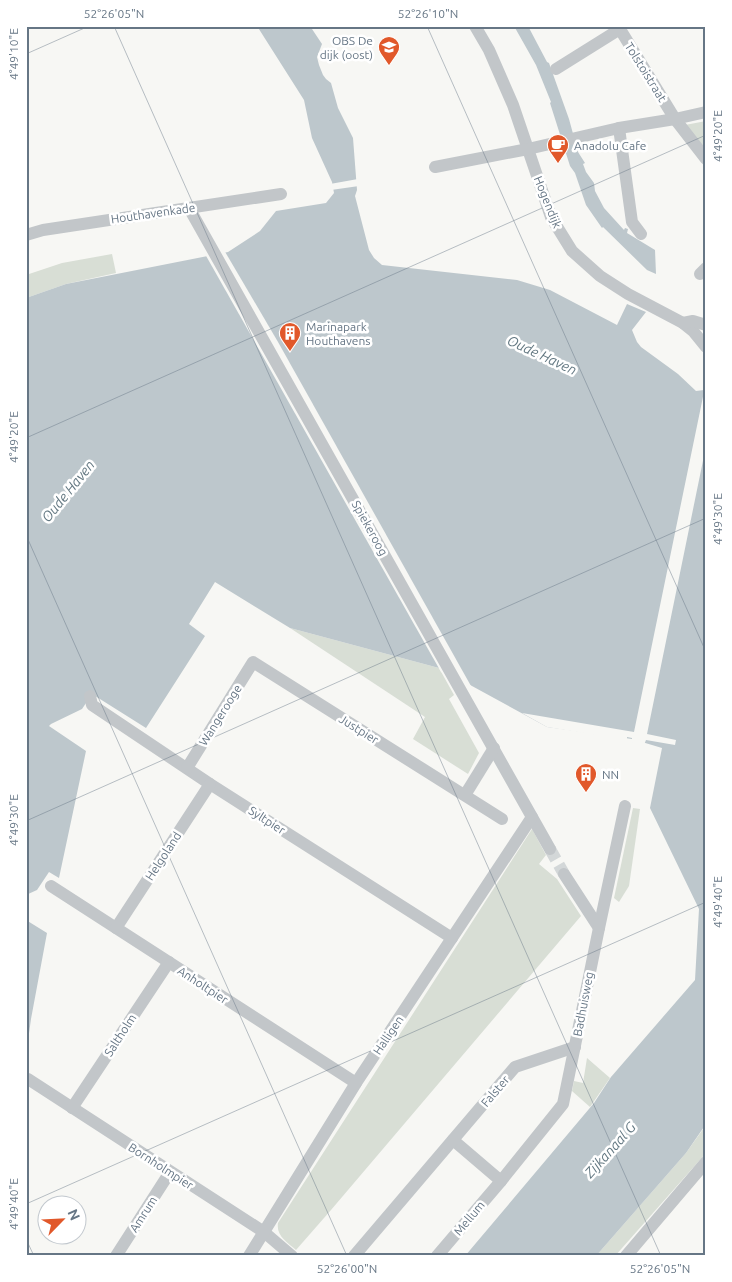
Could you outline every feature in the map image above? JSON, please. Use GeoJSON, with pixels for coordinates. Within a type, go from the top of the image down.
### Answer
{"type":"FeatureCollection","features":[{"type":"Feature","properties":{"kind":"street","name":"Hogendijk"},"geometry":{"type":"LineString","coordinates":[[475,26],[493,59],[513,105],[551,217],[572,251],[600,276],[628,294],[683,323],[706,347]]}},
{"type":"Feature","properties":{"kind":"street"},"geometry":{"type":"LineString","coordinates":[[556,69],[619,28]]}},
{"type":"Feature","properties":{"kind":"street","name":"Tolstoistraat"},"geometry":{"type":"LineString","coordinates":[[619,28],[675,118],[706,159]]}},
{"type":"Feature","properties":{"kind":"street"},"geometry":{"type":"LineString","coordinates":[[435,167],[577,136],[706,112]]}},
{"type":"Feature","properties":{"kind":"street"},"geometry":{"type":"LineString","coordinates":[[620,128],[632,222],[641,234]]}},
{"type":"Feature","properties":{"kind":"street","name":"Houthavenkade"},"geometry":{"type":"LineString","coordinates":[[26,235],[43,230],[281,194]]}},
{"type":"Feature","properties":{"kind":"street","name":"Spiekeroog"},"geometry":{"type":"LineString","coordinates":[[189,208],[550,849]]}},
{"type":"Feature","properties":{"kind":"street"},"geometry":{"type":"LineString","coordinates":[[683,323],[693,321],[706,325]]}},
{"type":"Feature","properties":{"kind":"street","name":"Wangerooge"},"geometry":{"type":"LineString","coordinates":[[186,768],[253,662]]}},
{"type":"Feature","properties":{"kind":"street","name":"Justpier"},"geometry":{"type":"LineString","coordinates":[[253,662],[502,819]]}},
{"type":"Feature","properties":{"kind":"street","name":"Syltpier"},"geometry":{"type":"LineString","coordinates":[[90,696],[92,705],[186,768],[452,938]]}},
{"type":"Feature","properties":{"kind":"street"},"geometry":{"type":"LineString","coordinates":[[465,796],[494,748]]}},
{"type":"Feature","properties":{"kind":"street","name":"Helgoland"},"geometry":{"type":"LineString","coordinates":[[116,928],[210,784]]}},
{"type":"Feature","properties":{"kind":"street","name":"Badhuisweg"},"geometry":{"type":"LineString","coordinates":[[501,1181],[563,1104],[625,806]]}},
{"type":"Feature","properties":{"kind":"street","name":"Halligen"},"geometry":{"type":"LineString","coordinates":[[249,1256],[356,1083],[532,817]]}},
{"type":"Feature","properties":{"kind":"street"},"geometry":{"type":"LineString","coordinates":[[564,874],[599,928]]}},
{"type":"Feature","properties":{"kind":"street","name":"Anholtpier"},"geometry":{"type":"LineString","coordinates":[[50,886],[356,1083]]}},
{"type":"Feature","properties":{"kind":"street","name":"Saltholm"},"geometry":{"type":"LineString","coordinates":[[72,1108],[169,962]]}},
{"type":"Feature","properties":{"kind":"street","name":"Falster"},"geometry":{"type":"LineString","coordinates":[[354,1256],[515,1067],[575,1047]]}},
{"type":"Feature","properties":{"kind":"street","name":"Bornholmpier"},"geometry":{"type":"LineString","coordinates":[[28,1079],[264,1232],[292,1256]]}},
{"type":"Feature","properties":{"kind":"street"},"geometry":{"type":"LineString","coordinates":[[454,1140],[501,1181]]}},
{"type":"Feature","properties":{"kind":"street"},"geometry":{"type":"LineString","coordinates":[[626,1256],[706,1162]]}},
{"type":"Feature","properties":{"kind":"street","name":"Amrum"},"geometry":{"type":"LineString","coordinates":[[116,1256],[170,1172]]}},
{"type":"Feature","properties":{"kind":"street","name":"Mellum"},"geometry":{"type":"LineString","coordinates":[[437,1256],[501,1181]]}},
{"type":"Feature","properties":{"kind":"shaded area"},"geometry":{"type":"Polygon","coordinates":[[[706,121],[706,152],[685,125],[706,121]]]}},
{"type":"Feature","properties":{"kind":"shaded area"},"geometry":{"type":"Polygon","coordinates":[[[112,254],[116,273],[66,284],[26,298],[26,275],[62,263],[112,254]]]}},
{"type":"Feature","properties":{"kind":"shaded area"},"geometry":{"type":"Polygon","coordinates":[[[290,628],[439,668],[454,695],[449,699],[479,753],[468,774],[413,739],[425,717],[290,628]]]}},
{"type":"Feature","properties":{"kind":"shaded area"},"geometry":{"type":"Polygon","coordinates":[[[633,808],[640,809],[629,886],[619,902],[614,898],[633,808]]]}},
{"type":"Feature","properties":{"kind":"shaded area"},"geometry":{"type":"Polygon","coordinates":[[[532,829],[546,855],[539,864],[557,879],[581,916],[296,1250],[280,1235],[278,1223],[532,829]]]}},
{"type":"Feature","properties":{"kind":"shaded area"},"geometry":{"type":"Polygon","coordinates":[[[587,1058],[610,1078],[590,1107],[572,1091],[574,1081],[583,1083],[587,1058]]]}},
{"type":"Feature","properties":{"kind":"shaded area"},"geometry":{"type":"Polygon","coordinates":[[[706,1125],[706,1153],[615,1256],[596,1256],[686,1153],[706,1125]]]}},
{"type":"Feature","properties":{"kind":"water"},"geometry":{"type":"Polygon","coordinates":[[[257,26],[310,26],[322,44],[317,57],[319,65],[323,75],[331,83],[338,108],[353,138],[357,190],[355,196],[369,250],[382,265],[517,280],[550,290],[617,325],[627,304],[646,312],[632,330],[641,347],[678,374],[696,391],[706,391],[706,1124],[686,1153],[596,1256],[465,1256],[594,1103],[611,1077],[695,980],[699,909],[650,808],[662,748],[632,739],[547,727],[439,668],[290,628],[215,582],[189,624],[205,636],[146,728],[92,694],[82,709],[49,726],[86,751],[59,878],[49,872],[37,890],[26,895],[26,298],[66,284],[228,252],[260,231],[276,211],[326,203],[334,193],[332,182],[312,138],[304,100],[257,26]]]}},
{"type":"Feature","properties":{"kind":"water"},"geometry":{"type":"Polygon","coordinates":[[[514,26],[528,26],[549,63],[569,119],[578,152],[585,163],[583,164],[586,172],[594,183],[595,191],[604,208],[624,230],[625,228],[628,229],[627,233],[655,250],[656,274],[647,270],[602,228],[586,205],[575,173],[570,166],[551,102],[536,65],[514,26]]]}},
{"type":"Feature","properties":{"kind":"water"},"geometry":{"type":"Polygon","coordinates":[[[26,920],[47,933],[26,1055],[26,920]]]}},
{"type":"Feature","properties":{"kind":"pier"},"geometry":{"type":"Polygon","coordinates":[[[358,179],[359,186],[331,190],[330,184],[358,179]]]}},
{"type":"Feature","properties":{"kind":"pier"},"geometry":{"type":"Polygon","coordinates":[[[224,250],[278,342],[471,686],[469,687],[441,672],[205,254],[224,250]]]}},
{"type":"Feature","properties":{"kind":"pier"},"geometry":{"type":"Polygon","coordinates":[[[705,387],[706,446],[647,734],[676,740],[675,745],[646,740],[644,745],[632,742],[632,738],[627,737],[627,740],[547,727],[522,713],[634,732],[705,387]]]}},
{"type":"Feature","properties":{"kind":"tunnel"},"geometry":{"type":"LineString","coordinates":[[550,849],[564,874]]}},
{"type":"Feature","properties":{"kind":"place","name":"OBS De dijk (oost)"},"geometry":{"type":"Point","coordinates":[389,66]}},
{"type":"Feature","properties":{"kind":"place","name":"Anadolu Cafe"},"geometry":{"type":"Point","coordinates":[558,164]}},
{"type":"Feature","properties":{"kind":"place","name":"Marinapark Houthavens"},"geometry":{"type":"Point","coordinates":[290,352]}},
{"type":"Feature","properties":{"kind":"place","name":"NN"},"geometry":{"type":"Point","coordinates":[586,793]}},
{"type":"Feature","properties":{"kind":"water label","name":"Oude Haven"},"geometry":{"type":"Point","coordinates":[542,355]}},
{"type":"Feature","properties":{"kind":"water label","name":"Oude Haven"},"geometry":{"type":"Point","coordinates":[68,491]}},
{"type":"Feature","properties":{"kind":"water label","name":"Zijkanaal G"},"geometry":{"type":"Point","coordinates":[610,1150]}}]}
